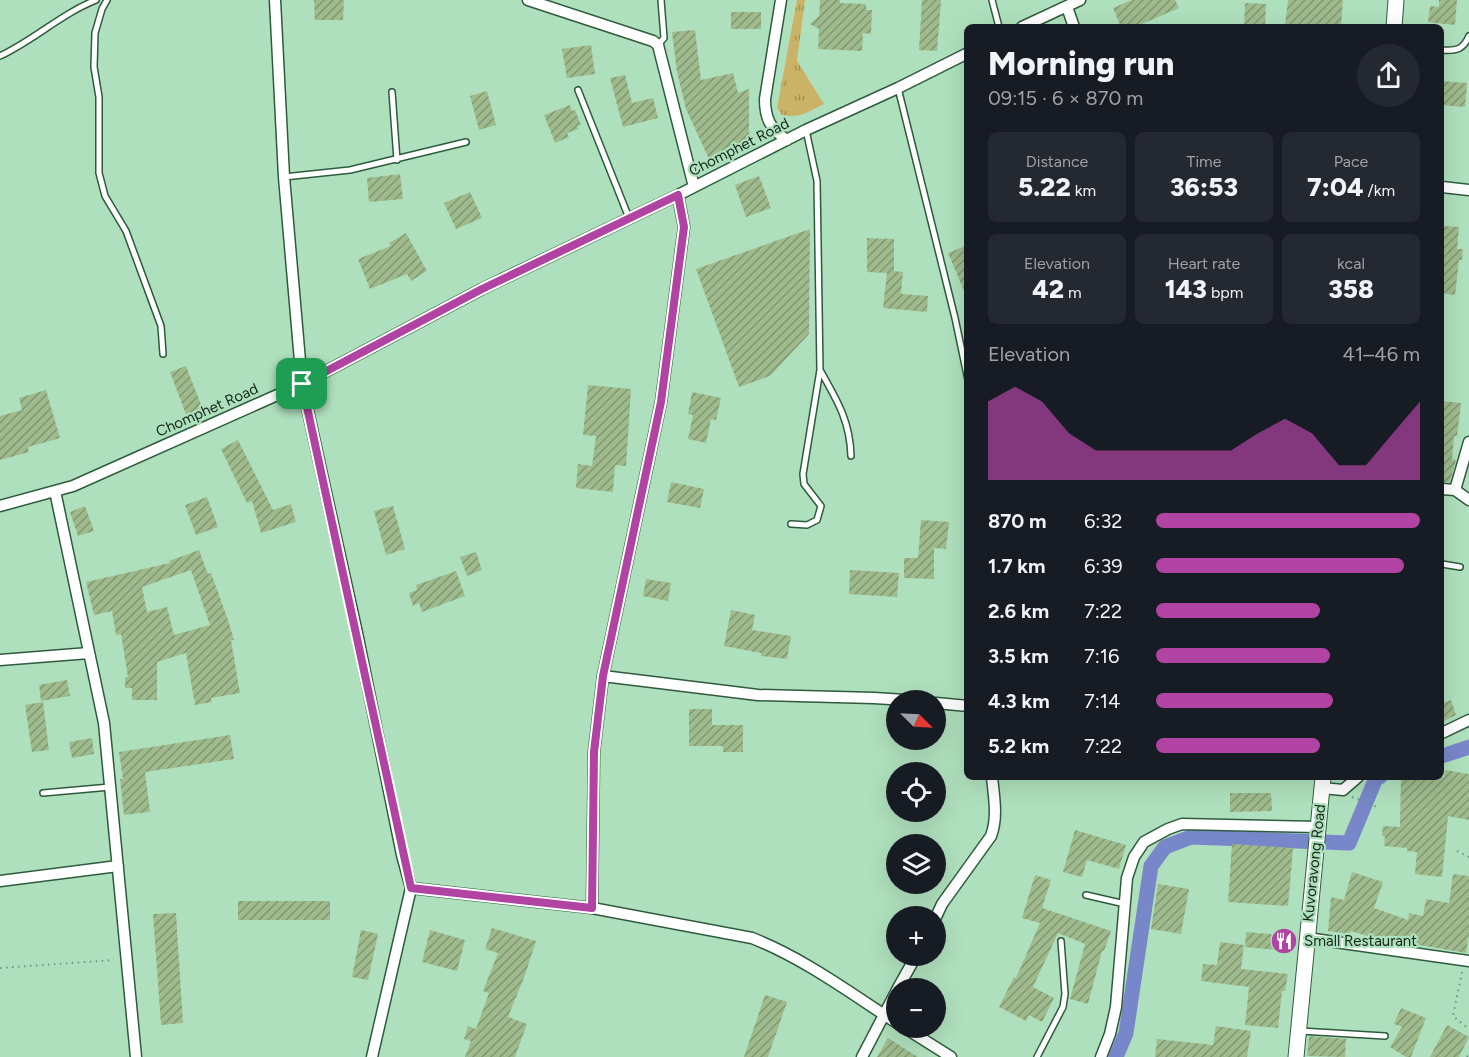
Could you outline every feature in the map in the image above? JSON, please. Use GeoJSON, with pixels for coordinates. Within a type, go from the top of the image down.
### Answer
{"type":"FeatureCollection","features":[{"type":"Feature","properties":{"kind":"street"},"geometry":{"type":"LineString","coordinates":[[275,0],[284,177],[302,384],[411,888],[372,1057]]}},
{"type":"Feature","properties":{"kind":"street"},"geometry":{"type":"LineString","coordinates":[[528,0],[653,41],[658,45],[694,187]]}},
{"type":"Feature","properties":{"kind":"street"},"geometry":{"type":"LineString","coordinates":[[781,0],[765,111],[768,122],[776,133],[787,140]]}},
{"type":"Feature","properties":{"kind":"street"},"geometry":{"type":"LineString","coordinates":[[1029,24],[1080,0]]}},
{"type":"Feature","properties":{"kind":"street"},"geometry":{"type":"LineString","coordinates":[[1394,24],[1396,0]]}},
{"type":"Feature","properties":{"kind":"street"},"geometry":{"type":"LineString","coordinates":[[1067,7],[1073,24]]}},
{"type":"Feature","properties":{"kind":"street","name":"Chomphet Road"},"geometry":{"type":"LineString","coordinates":[[0,506],[73,486],[302,384],[482,289],[964,55]]}},
{"type":"Feature","properties":{"kind":"street"},"geometry":{"type":"LineString","coordinates":[[1444,186],[1469,190]]}},
{"type":"Feature","properties":{"kind":"street"},"geometry":{"type":"LineString","coordinates":[[592,908],[594,752],[603,676],[661,402],[684,227],[678,195]]}},
{"type":"Feature","properties":{"kind":"street"},"geometry":{"type":"LineString","coordinates":[[1455,490],[1469,442]]}},
{"type":"Feature","properties":{"kind":"street"},"geometry":{"type":"LineString","coordinates":[[1444,489],[1455,490],[1469,500]]}},
{"type":"Feature","properties":{"kind":"street"},"geometry":{"type":"LineString","coordinates":[[55,491],[104,723],[136,1057]]}},
{"type":"Feature","properties":{"kind":"street"},"geometry":{"type":"LineString","coordinates":[[0,660],[89,653]]}},
{"type":"Feature","properties":{"kind":"street"},"geometry":{"type":"LineString","coordinates":[[603,676],[758,695],[886,699]]}},
{"type":"Feature","properties":{"kind":"street"},"geometry":{"type":"LineString","coordinates":[[946,704],[964,706]]}},
{"type":"Feature","properties":{"kind":"street"},"geometry":{"type":"LineString","coordinates":[[1444,732],[1469,720]]}},
{"type":"Feature","properties":{"kind":"street"},"geometry":{"type":"LineString","coordinates":[[941,906],[991,836],[995,815],[992,780]]}},
{"type":"Feature","properties":{"kind":"street"},"geometry":{"type":"LineString","coordinates":[[1322,783],[1343,790],[1355,780]]}},
{"type":"Feature","properties":{"kind":"street","name":"Kuvoravong Road"},"geometry":{"type":"LineString","coordinates":[[1296,1057],[1322,783]]}},
{"type":"Feature","properties":{"kind":"street"},"geometry":{"type":"LineString","coordinates":[[1101,1057],[1110,1034],[1116,1006],[1127,878],[1134,857],[1144,842],[1182,824],[1318,829]]}},
{"type":"Feature","properties":{"kind":"street"},"geometry":{"type":"LineString","coordinates":[[0,881],[118,866]]}},
{"type":"Feature","properties":{"kind":"street"},"geometry":{"type":"LineString","coordinates":[[411,888],[592,908],[752,938],[777,948],[810,966],[884,1014]]}},
{"type":"Feature","properties":{"kind":"street"},"geometry":{"type":"LineString","coordinates":[[1307,938],[1467,961]]}},
{"type":"Feature","properties":{"kind":"street"},"geometry":{"type":"LineString","coordinates":[[862,1057],[886,1010]]}},
{"type":"Feature","properties":{"kind":"street"},"geometry":{"type":"LineString","coordinates":[[921,1038],[951,1057]]}},
{"type":"Feature","properties":{"kind":"lane"},"geometry":{"type":"LineString","coordinates":[[0,56],[13,50],[75,8],[96,0]]}},
{"type":"Feature","properties":{"kind":"lane"},"geometry":{"type":"LineString","coordinates":[[108,0],[102,9],[95,33],[94,68],[99,97],[99,172],[105,196],[126,231],[161,326],[163,354]]}},
{"type":"Feature","properties":{"kind":"lane"},"geometry":{"type":"LineString","coordinates":[[658,45],[664,38],[661,0]]}},
{"type":"Feature","properties":{"kind":"lane"},"geometry":{"type":"LineString","coordinates":[[992,0],[998,24]]}},
{"type":"Feature","properties":{"kind":"lane"},"geometry":{"type":"LineString","coordinates":[[1444,50],[1456,51],[1464,46],[1469,36]]}},
{"type":"Feature","properties":{"kind":"lane"},"geometry":{"type":"LineString","coordinates":[[898,88],[964,361]]}},
{"type":"Feature","properties":{"kind":"lane"},"geometry":{"type":"LineString","coordinates":[[578,90],[629,218]]}},
{"type":"Feature","properties":{"kind":"lane"},"geometry":{"type":"LineString","coordinates":[[392,92],[397,160]]}},
{"type":"Feature","properties":{"kind":"lane"},"geometry":{"type":"LineString","coordinates":[[791,524],[807,525],[817,520],[821,506],[804,484],[803,474],[820,370],[817,181],[806,130]]}},
{"type":"Feature","properties":{"kind":"lane"},"geometry":{"type":"LineString","coordinates":[[284,177],[350,170],[466,142]]}},
{"type":"Feature","properties":{"kind":"lane"},"geometry":{"type":"LineString","coordinates":[[820,370],[844,414],[851,438],[851,456]]}},
{"type":"Feature","properties":{"kind":"lane"},"geometry":{"type":"LineString","coordinates":[[1444,564],[1460,567]]}},
{"type":"Feature","properties":{"kind":"lane"},"geometry":{"type":"LineString","coordinates":[[43,793],[110,787]]}},
{"type":"Feature","properties":{"kind":"lane"},"geometry":{"type":"LineString","coordinates":[[1086,895],[1125,904]]}},
{"type":"Feature","properties":{"kind":"lane"},"geometry":{"type":"LineString","coordinates":[[1037,1057],[1063,1007],[1065,994],[1061,942]]}},
{"type":"Feature","properties":{"kind":"lane"},"geometry":{"type":"LineString","coordinates":[[1299,1030],[1385,1036]]}},
{"type":"Feature","properties":{"kind":"path"},"geometry":{"type":"LineString","coordinates":[[1444,759],[1448,761]]}},
{"type":"Feature","properties":{"kind":"path"},"geometry":{"type":"LineString","coordinates":[[1359,800],[1377,807]]}},
{"type":"Feature","properties":{"kind":"path"},"geometry":{"type":"LineString","coordinates":[[1457,851],[1469,857]]}},
{"type":"Feature","properties":{"kind":"path"},"geometry":{"type":"LineString","coordinates":[[0,968],[127,959]]}},
{"type":"Feature","properties":{"kind":"path"},"geometry":{"type":"LineString","coordinates":[[1467,961],[1453,1016],[1469,1029]]}},
{"type":"Feature","properties":{"kind":"path"},"geometry":{"type":"LineString","coordinates":[[1467,1057],[1469,1053]]}},
{"type":"Feature","properties":{"kind":"green space"},"geometry":{"type":"Polygon","coordinates":[[[797,0],[805,0],[797,61],[824,104],[804,114],[788,116],[782,115],[777,108],[797,0]]]}},
{"type":"Feature","properties":{"kind":"building"},"geometry":{"type":"Polygon","coordinates":[[[314,0],[344,0],[343,20],[315,20],[314,0]]]}},
{"type":"Feature","properties":{"kind":"building"},"geometry":{"type":"Polygon","coordinates":[[[820,0],[866,4],[866,10],[872,10],[871,34],[863,33],[862,51],[818,49],[819,29],[810,24],[819,16],[820,0]]]}},
{"type":"Feature","properties":{"kind":"building"},"geometry":{"type":"Polygon","coordinates":[[[922,0],[941,0],[937,51],[919,50],[922,0]]]}},
{"type":"Feature","properties":{"kind":"building"},"geometry":{"type":"Polygon","coordinates":[[[1132,0],[1175,0],[1179,8],[1142,24],[1120,24],[1113,8],[1132,0]]]}},
{"type":"Feature","properties":{"kind":"building"},"geometry":{"type":"Polygon","coordinates":[[[1288,0],[1343,0],[1341,24],[1285,24],[1288,0]]]}},
{"type":"Feature","properties":{"kind":"building"},"geometry":{"type":"Polygon","coordinates":[[[1439,0],[1457,0],[1455,25],[1428,22],[1430,6],[1439,7],[1439,0]]]}},
{"type":"Feature","properties":{"kind":"building"},"geometry":{"type":"Polygon","coordinates":[[[1245,3],[1266,4],[1265,24],[1244,24],[1245,3]]]}},
{"type":"Feature","properties":{"kind":"building"},"geometry":{"type":"Polygon","coordinates":[[[731,12],[761,12],[761,29],[731,29],[731,12]]]}},
{"type":"Feature","properties":{"kind":"building"},"geometry":{"type":"Polygon","coordinates":[[[695,30],[701,80],[733,73],[738,93],[749,89],[749,139],[709,159],[686,109],[677,72],[672,32],[695,30]]]}},
{"type":"Feature","properties":{"kind":"building"},"geometry":{"type":"Polygon","coordinates":[[[591,45],[595,74],[567,78],[562,49],[591,45]]]}},
{"type":"Feature","properties":{"kind":"building"},"geometry":{"type":"Polygon","coordinates":[[[625,75],[632,103],[653,98],[658,118],[623,127],[610,78],[625,75]]]}},
{"type":"Feature","properties":{"kind":"building"},"geometry":{"type":"Polygon","coordinates":[[[1444,81],[1467,83],[1465,107],[1444,105],[1444,81]]]}},
{"type":"Feature","properties":{"kind":"building"},"geometry":{"type":"Polygon","coordinates":[[[487,91],[496,125],[479,130],[470,96],[487,91]]]}},
{"type":"Feature","properties":{"kind":"building"},"geometry":{"type":"Polygon","coordinates":[[[570,105],[572,111],[575,110],[581,125],[577,126],[578,129],[567,133],[569,137],[555,143],[544,115],[570,105]]]}},
{"type":"Feature","properties":{"kind":"building"},"geometry":{"type":"Polygon","coordinates":[[[400,174],[403,199],[369,202],[367,178],[400,174]]]}},
{"type":"Feature","properties":{"kind":"building"},"geometry":{"type":"Polygon","coordinates":[[[759,176],[771,208],[746,217],[735,185],[759,176]]]}},
{"type":"Feature","properties":{"kind":"building"},"geometry":{"type":"Polygon","coordinates":[[[470,192],[482,218],[456,229],[444,203],[470,192]]]}},
{"type":"Feature","properties":{"kind":"building"},"geometry":{"type":"Polygon","coordinates":[[[1444,226],[1459,227],[1457,249],[1463,249],[1462,260],[1459,260],[1455,295],[1444,293],[1444,226]]]}},
{"type":"Feature","properties":{"kind":"building"},"geometry":{"type":"Polygon","coordinates":[[[810,229],[809,334],[770,376],[739,387],[696,269],[810,229]]]}},
{"type":"Feature","properties":{"kind":"building"},"geometry":{"type":"Polygon","coordinates":[[[406,233],[427,271],[411,281],[407,274],[370,289],[358,259],[391,246],[389,243],[406,233]]]}},
{"type":"Feature","properties":{"kind":"building"},"geometry":{"type":"Polygon","coordinates":[[[867,238],[894,239],[894,271],[903,272],[901,294],[928,296],[927,312],[883,308],[887,273],[867,272],[867,238]]]}},
{"type":"Feature","properties":{"kind":"building"},"geometry":{"type":"Polygon","coordinates":[[[964,247],[964,291],[948,253],[964,247]]]}},
{"type":"Feature","properties":{"kind":"building"},"geometry":{"type":"Polygon","coordinates":[[[186,366],[203,410],[187,417],[170,372],[186,366]]]}},
{"type":"Feature","properties":{"kind":"building"},"geometry":{"type":"Polygon","coordinates":[[[588,385],[631,389],[626,466],[615,465],[613,492],[576,488],[578,464],[592,466],[596,436],[583,435],[588,385]]]}},
{"type":"Feature","properties":{"kind":"building"},"geometry":{"type":"Polygon","coordinates":[[[46,390],[60,438],[28,447],[29,452],[0,460],[0,416],[22,410],[19,398],[46,390]]]}},
{"type":"Feature","properties":{"kind":"building"},"geometry":{"type":"Polygon","coordinates":[[[692,392],[721,398],[716,420],[711,419],[706,443],[688,439],[693,415],[688,414],[692,392]]]}},
{"type":"Feature","properties":{"kind":"building"},"geometry":{"type":"Polygon","coordinates":[[[1444,401],[1461,403],[1457,436],[1454,436],[1452,459],[1456,460],[1450,482],[1444,482],[1444,401]]]}},
{"type":"Feature","properties":{"kind":"building"},"geometry":{"type":"Polygon","coordinates":[[[238,440],[273,510],[291,504],[296,522],[261,533],[252,501],[247,503],[221,449],[238,440]]]}},
{"type":"Feature","properties":{"kind":"building"},"geometry":{"type":"Polygon","coordinates":[[[671,482],[704,489],[700,508],[667,502],[671,482]]]}},
{"type":"Feature","properties":{"kind":"building"},"geometry":{"type":"Polygon","coordinates":[[[207,497],[218,527],[196,535],[185,505],[207,497]]]}},
{"type":"Feature","properties":{"kind":"building"},"geometry":{"type":"Polygon","coordinates":[[[85,506],[94,531],[78,536],[70,512],[85,506]]]}},
{"type":"Feature","properties":{"kind":"building"},"geometry":{"type":"Polygon","coordinates":[[[393,506],[405,549],[386,555],[374,511],[393,506]]]}},
{"type":"Feature","properties":{"kind":"building"},"geometry":{"type":"Polygon","coordinates":[[[921,520],[949,522],[946,549],[934,548],[934,579],[904,578],[904,558],[918,558],[921,520]]]}},
{"type":"Feature","properties":{"kind":"building"},"geometry":{"type":"Polygon","coordinates":[[[199,550],[208,574],[211,573],[234,640],[231,640],[240,693],[211,698],[212,702],[195,705],[186,653],[157,662],[157,700],[132,700],[132,688],[125,688],[125,677],[128,677],[121,634],[116,635],[112,611],[94,615],[86,582],[170,563],[169,561],[199,550]],[[191,570],[142,587],[147,612],[167,607],[174,635],[210,625],[191,570]]]}},
{"type":"Feature","properties":{"kind":"building"},"geometry":{"type":"Polygon","coordinates":[[[476,552],[482,570],[467,576],[460,557],[476,552]]]}},
{"type":"Feature","properties":{"kind":"building"},"geometry":{"type":"Polygon","coordinates":[[[850,570],[899,573],[897,597],[849,594],[850,570]]]}},
{"type":"Feature","properties":{"kind":"building"},"geometry":{"type":"Polygon","coordinates":[[[456,571],[465,596],[422,612],[419,603],[413,606],[409,593],[417,590],[416,585],[456,571]]]}},
{"type":"Feature","properties":{"kind":"building"},"geometry":{"type":"Polygon","coordinates":[[[646,579],[671,583],[668,601],[643,596],[646,579]]]}},
{"type":"Feature","properties":{"kind":"building"},"geometry":{"type":"Polygon","coordinates":[[[731,610],[755,615],[752,630],[791,636],[787,659],[761,656],[761,653],[724,646],[731,610]]]}},
{"type":"Feature","properties":{"kind":"building"},"geometry":{"type":"Polygon","coordinates":[[[67,680],[70,696],[41,701],[39,685],[67,680]]]}},
{"type":"Feature","properties":{"kind":"building"},"geometry":{"type":"Polygon","coordinates":[[[1451,700],[1456,715],[1444,721],[1444,702],[1451,700]]]}},
{"type":"Feature","properties":{"kind":"building"},"geometry":{"type":"Polygon","coordinates":[[[43,702],[49,750],[32,752],[25,705],[43,702]]]}},
{"type":"Feature","properties":{"kind":"building"},"geometry":{"type":"Polygon","coordinates":[[[689,709],[712,709],[712,725],[743,725],[743,752],[723,752],[723,746],[689,746],[689,709]]]}},
{"type":"Feature","properties":{"kind":"building"},"geometry":{"type":"Polygon","coordinates":[[[230,735],[234,759],[145,772],[150,812],[124,815],[120,779],[123,779],[119,752],[230,735]]]}},
{"type":"Feature","properties":{"kind":"building"},"geometry":{"type":"Polygon","coordinates":[[[92,738],[94,754],[72,758],[69,742],[92,738]]]}},
{"type":"Feature","properties":{"kind":"building"},"geometry":{"type":"Polygon","coordinates":[[[1445,770],[1469,774],[1469,820],[1448,816],[1442,877],[1415,874],[1417,852],[1407,851],[1407,848],[1384,846],[1383,826],[1400,827],[1401,780],[1444,780],[1445,770]]]}},
{"type":"Feature","properties":{"kind":"building"},"geometry":{"type":"Polygon","coordinates":[[[1230,793],[1271,793],[1272,811],[1230,812],[1230,793]]]}},
{"type":"Feature","properties":{"kind":"building"},"geometry":{"type":"Polygon","coordinates":[[[1075,830],[1126,845],[1119,869],[1087,860],[1082,877],[1063,872],[1075,830]]]}},
{"type":"Feature","properties":{"kind":"building"},"geometry":{"type":"Polygon","coordinates":[[[1232,844],[1293,848],[1288,906],[1228,902],[1232,844]]]}},
{"type":"Feature","properties":{"kind":"building"},"geometry":{"type":"Polygon","coordinates":[[[1352,872],[1383,882],[1374,908],[1408,920],[1409,913],[1423,916],[1426,899],[1449,903],[1453,874],[1469,876],[1469,934],[1466,953],[1385,939],[1384,941],[1351,931],[1350,934],[1328,931],[1331,897],[1344,900],[1352,872]]]}},
{"type":"Feature","properties":{"kind":"building"},"geometry":{"type":"Polygon","coordinates":[[[1035,875],[1051,880],[1042,908],[1111,931],[1104,951],[1102,951],[1088,1004],[1070,999],[1085,944],[1058,933],[1033,987],[1054,998],[1042,1022],[1029,1015],[1026,1021],[999,1007],[1014,977],[1016,978],[1040,923],[1022,918],[1035,875]]]}},
{"type":"Feature","properties":{"kind":"building"},"geometry":{"type":"Polygon","coordinates":[[[1158,884],[1189,889],[1181,934],[1151,929],[1158,884]]]}},
{"type":"Feature","properties":{"kind":"building"},"geometry":{"type":"Polygon","coordinates":[[[238,901],[330,901],[330,920],[238,920],[238,901]]]}},
{"type":"Feature","properties":{"kind":"building"},"geometry":{"type":"Polygon","coordinates":[[[176,913],[183,1023],[161,1025],[153,914],[176,913]]]}},
{"type":"Feature","properties":{"kind":"building"},"geometry":{"type":"Polygon","coordinates":[[[492,928],[536,941],[508,1017],[527,1024],[515,1057],[465,1057],[471,1041],[464,1039],[468,1026],[476,1029],[489,993],[483,991],[498,953],[485,949],[492,928]]]}},
{"type":"Feature","properties":{"kind":"building"},"geometry":{"type":"Polygon","coordinates":[[[361,930],[378,934],[368,980],[352,977],[361,930]]]}},
{"type":"Feature","properties":{"kind":"building"},"geometry":{"type":"Polygon","coordinates":[[[430,930],[465,940],[457,971],[422,962],[430,930]]]}},
{"type":"Feature","properties":{"kind":"building"},"geometry":{"type":"Polygon","coordinates":[[[1246,932],[1290,936],[1289,951],[1245,947],[1246,932]]]}},
{"type":"Feature","properties":{"kind":"building"},"geometry":{"type":"Polygon","coordinates":[[[1220,942],[1244,945],[1241,969],[1288,974],[1285,991],[1282,991],[1278,1028],[1245,1025],[1249,987],[1201,981],[1203,964],[1217,965],[1220,942]]]}},
{"type":"Feature","properties":{"kind":"building"},"geometry":{"type":"Polygon","coordinates":[[[765,995],[787,1002],[768,1057],[744,1057],[765,995]]]}},
{"type":"Feature","properties":{"kind":"building"},"geometry":{"type":"Polygon","coordinates":[[[1401,1008],[1426,1018],[1411,1057],[1406,1057],[1390,1047],[1402,1027],[1394,1024],[1401,1008]]]}},
{"type":"Feature","properties":{"kind":"building"},"geometry":{"type":"Polygon","coordinates":[[[1447,1025],[1469,1037],[1459,1057],[1430,1057],[1447,1025]]]}},
{"type":"Feature","properties":{"kind":"building"},"geometry":{"type":"Polygon","coordinates":[[[1216,1026],[1251,1031],[1247,1057],[1155,1057],[1157,1039],[1213,1045],[1216,1026]]]}},
{"type":"Feature","properties":{"kind":"building"},"geometry":{"type":"Polygon","coordinates":[[[1309,1036],[1346,1039],[1345,1057],[1307,1056],[1309,1036]]]}},
{"type":"Feature","properties":{"kind":"building"},"geometry":{"type":"Polygon","coordinates":[[[888,1038],[918,1057],[877,1057],[888,1038]]]}},
{"type":"Feature","properties":{"kind":"waterway"},"geometry":{"type":"LineString","coordinates":[[1444,755],[1469,747]]}},
{"type":"Feature","properties":{"kind":"waterway"},"geometry":{"type":"LineString","coordinates":[[1116,1057],[1126,1033],[1151,866],[1165,847],[1191,837],[1349,843],[1375,780]]}},
{"type":"Feature","properties":{"kind":"place","name":"Small Restaurant"},"geometry":{"type":"Point","coordinates":[1284,941]}},
{"type":"Feature","properties":{"kind":"route"},"geometry":{"type":"LineString","coordinates":[[678,195],[684,227],[661,402],[603,676],[594,752],[592,908],[411,888],[402,855],[357,633],[302,384],[482,289],[678,195]]}}]}
